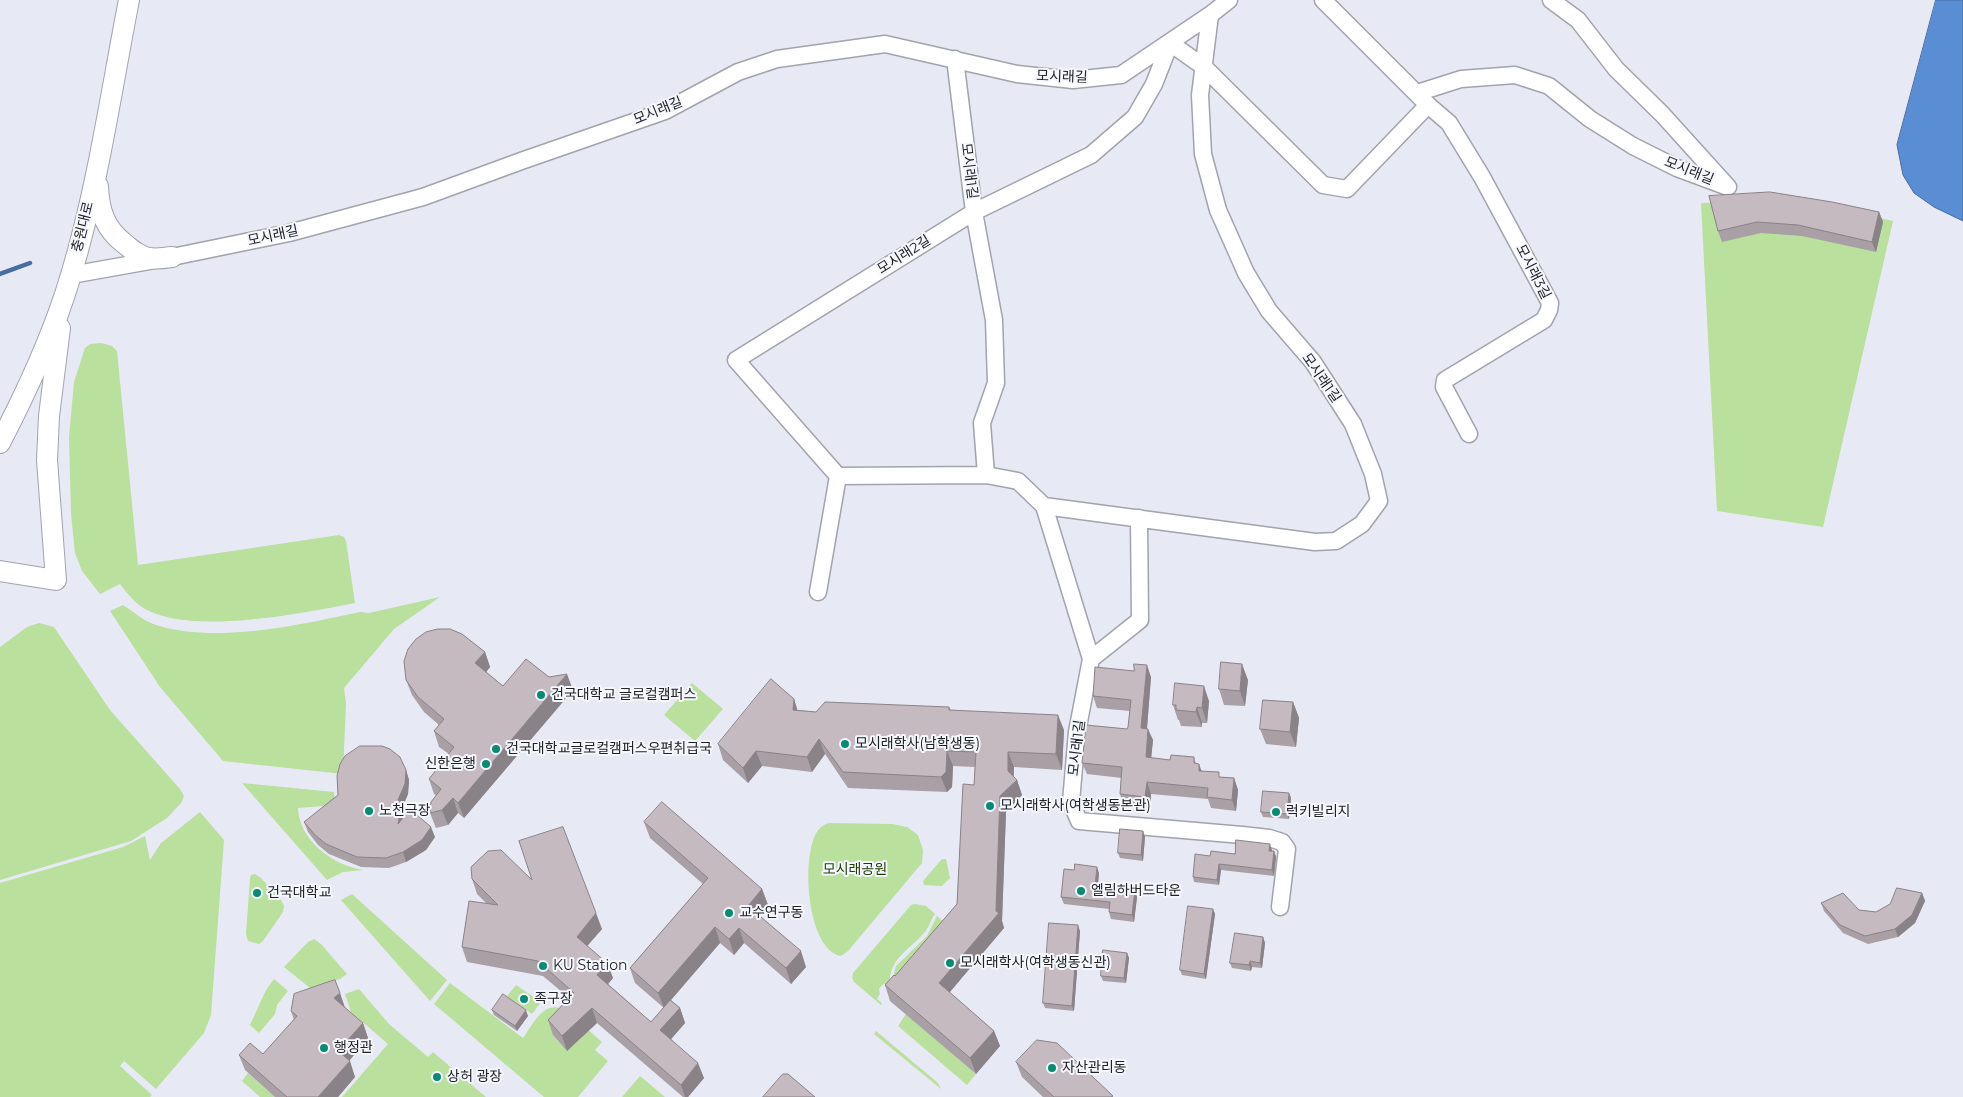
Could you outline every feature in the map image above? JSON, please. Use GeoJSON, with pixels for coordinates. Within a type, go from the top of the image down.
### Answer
{"type":"FeatureCollection","features":[{"type":"Feature","properties":{"kind":"street","name":"충원대로"},"geometry":{"type":"LineString","coordinates":[[0,443],[30,383],[71,275],[97,168],[129,0]]}},
{"type":"Feature","properties":{"kind":"street","name":"모시래길"},"geometry":{"type":"LineString","coordinates":[[71,275],[289,233],[424,197],[665,111],[738,72],[777,59],[884,44],[1017,74],[1073,80],[1121,75],[1229,0]]}},
{"type":"Feature","properties":{"kind":"street","name":"모시래3길"},"geometry":{"type":"LineString","coordinates":[[1323,0],[1422,99],[1449,123],[1482,177],[1550,303],[1544,320],[1445,380],[1444,387],[1469,434]]}},
{"type":"Feature","properties":{"kind":"street","name":"모시래길"},"geometry":{"type":"LineString","coordinates":[[1422,99],[1461,79],[1515,75],[1549,86],[1590,119],[1633,146],[1677,168],[1728,187],[1662,114],[1616,69],[1578,20],[1551,0]]}},
{"type":"Feature","properties":{"kind":"street","name":"모시래1길"},"geometry":{"type":"LineString","coordinates":[[1044,506],[1315,542],[1336,541],[1362,524],[1379,501],[1373,474],[1353,424],[1313,362],[1269,311],[1246,273],[1218,210],[1203,154],[1200,95],[1210,15]]}},
{"type":"Feature","properties":{"kind":"street"},"geometry":{"type":"LineString","coordinates":[[1170,42],[1204,68],[1323,185],[1347,189],[1422,99]]}},
{"type":"Feature","properties":{"kind":"street","name":"모시래2길"},"geometry":{"type":"LineString","coordinates":[[838,476],[736,360],[974,212],[1091,155],[1135,117],[1154,84],[1170,42]]}},
{"type":"Feature","properties":{"kind":"street","name":"모시래1길"},"geometry":{"type":"LineString","coordinates":[[955,59],[974,212],[994,320],[996,384],[982,423],[986,475]]}},
{"type":"Feature","properties":{"kind":"street"},"geometry":{"type":"LineString","coordinates":[[97,168],[102,215],[118,240],[140,255],[151,258],[172,257]]}},
{"type":"Feature","properties":{"kind":"street"},"geometry":{"type":"LineString","coordinates":[[0,571],[56,580],[49,496],[48,439],[52,382],[65,294]]}},
{"type":"Feature","properties":{"kind":"street"},"geometry":{"type":"LineString","coordinates":[[818,592],[838,476],[986,475],[1018,481],[1044,506],[1092,659],[1140,620],[1139,518]]}},
{"type":"Feature","properties":{"kind":"street","name":"모시래1길"},"geometry":{"type":"LineString","coordinates":[[1092,659],[1077,732],[1071,802],[1079,821],[1251,836],[1282,842],[1287,849],[1280,907]]}},
{"type":"Feature","properties":{"kind":"green space"},"geometry":{"type":"Polygon","coordinates":[[[1801,200],[1893,221],[1823,527],[1717,511],[1701,203],[1801,200]]]}},
{"type":"Feature","properties":{"kind":"green space"},"geometry":{"type":"Polygon","coordinates":[[[101,343],[112,346],[117,351],[138,565],[339,535],[344,537],[346,541],[355,603],[250,620],[192,621],[168,617],[143,608],[135,602],[120,584],[100,594],[82,571],[75,553],[71,514],[69,437],[74,382],[85,348],[90,344],[101,343]]]}},
{"type":"Feature","properties":{"kind":"green space"},"geometry":{"type":"Polygon","coordinates":[[[440,597],[394,629],[344,688],[346,703],[343,774],[223,761],[160,687],[110,611],[123,605],[143,619],[156,625],[205,633],[231,633],[284,627],[360,612],[369,613],[440,597]]]}},
{"type":"Feature","properties":{"kind":"green space"},"geometry":{"type":"Polygon","coordinates":[[[39,623],[54,627],[110,710],[180,789],[184,796],[181,803],[167,818],[131,841],[0,880],[0,647],[27,627],[39,623]]]}},
{"type":"Feature","properties":{"kind":"green space"},"geometry":{"type":"Polygon","coordinates":[[[692,683],[723,709],[695,741],[664,715],[692,683]]]}},
{"type":"Feature","properties":{"kind":"green space"},"geometry":{"type":"Polygon","coordinates":[[[242,783],[334,792],[335,805],[298,808],[304,831],[311,841],[330,857],[352,868],[364,870],[343,872],[327,880],[242,783]]]}},
{"type":"Feature","properties":{"kind":"green space"},"geometry":{"type":"Polygon","coordinates":[[[200,812],[224,840],[211,1015],[204,1033],[156,1089],[124,1061],[120,1066],[152,1095],[150,1097],[0,1097],[0,883],[123,847],[145,836],[150,860],[161,843],[200,812]]]}},
{"type":"Feature","properties":{"kind":"green space","name":"모시래공원"},"geometry":{"type":"Polygon","coordinates":[[[829,823],[892,824],[907,827],[918,835],[923,850],[922,863],[848,951],[841,956],[829,950],[820,937],[814,919],[808,877],[813,841],[819,829],[829,823]]]}},
{"type":"Feature","properties":{"kind":"green space"},"geometry":{"type":"Polygon","coordinates":[[[942,859],[946,859],[950,878],[942,886],[924,885],[923,881],[942,859]]]}},
{"type":"Feature","properties":{"kind":"green space"},"geometry":{"type":"Polygon","coordinates":[[[255,874],[281,900],[284,906],[283,912],[259,944],[248,941],[246,934],[250,879],[251,875],[255,874]]]}},
{"type":"Feature","properties":{"kind":"green space"},"geometry":{"type":"Polygon","coordinates":[[[352,894],[447,980],[430,1001],[341,900],[352,894]]]}},
{"type":"Feature","properties":{"kind":"green space"},"geometry":{"type":"Polygon","coordinates":[[[911,905],[926,906],[935,914],[925,932],[892,968],[890,984],[883,984],[879,989],[880,994],[877,999],[882,1003],[881,1005],[854,982],[852,978],[853,973],[911,905]]]}},
{"type":"Feature","properties":{"kind":"green space"},"geometry":{"type":"Polygon","coordinates":[[[937,916],[949,927],[901,991],[893,977],[896,966],[927,936],[937,916]]]}},
{"type":"Feature","properties":{"kind":"green space"},"geometry":{"type":"Polygon","coordinates":[[[314,939],[321,944],[347,974],[340,979],[310,988],[284,967],[308,942],[314,939]]]}},
{"type":"Feature","properties":{"kind":"green space"},"geometry":{"type":"Polygon","coordinates":[[[274,979],[288,991],[277,1005],[275,1014],[259,1033],[250,1025],[266,990],[274,979]]]}},
{"type":"Feature","properties":{"kind":"green space"},"geometry":{"type":"Polygon","coordinates":[[[450,983],[523,1038],[545,1010],[558,1007],[565,1010],[553,1035],[567,1051],[582,1037],[584,1026],[602,1042],[595,1050],[608,1061],[578,1097],[544,1097],[434,1004],[450,983]]]}},
{"type":"Feature","properties":{"kind":"green space","name":"족구장"},"geometry":{"type":"Polygon","coordinates":[[[516,985],[541,1002],[532,1014],[507,996],[516,985]]]}},
{"type":"Feature","properties":{"kind":"green space"},"geometry":{"type":"Polygon","coordinates":[[[359,989],[389,1024],[428,1057],[433,1052],[486,1097],[342,1097],[388,1044],[351,1012],[345,994],[359,989]]]}},
{"type":"Feature","properties":{"kind":"green space"},"geometry":{"type":"Polygon","coordinates":[[[906,1014],[976,1074],[967,1085],[898,1026],[906,1014]]]}},
{"type":"Feature","properties":{"kind":"green space"},"geometry":{"type":"Polygon","coordinates":[[[876,1031],[938,1083],[941,1089],[874,1034],[876,1031]]]}},
{"type":"Feature","properties":{"kind":"green space"},"geometry":{"type":"Polygon","coordinates":[[[248,1073],[275,1097],[260,1097],[242,1081],[248,1073]]]}},
{"type":"Feature","properties":{"kind":"green space"},"geometry":{"type":"Polygon","coordinates":[[[640,1076],[665,1097],[622,1097],[640,1076]]]}},
{"type":"Feature","properties":{"kind":"water"},"geometry":{"type":"Polygon","coordinates":[[[1936,0],[1963,0],[1963,221],[1934,207],[1914,193],[1903,175],[1897,145],[1936,0]]]}},
{"type":"Feature","properties":{"kind":"building"},"geometry":{"type":"Polygon","coordinates":[[[1770,192],[1879,212],[1872,242],[1798,225],[1757,222],[1718,231],[1709,196],[1770,192]]]}},
{"type":"Feature","properties":{"kind":"building"},"geometry":{"type":"Polygon","coordinates":[[[450,629],[462,634],[485,652],[475,663],[503,686],[526,659],[549,677],[567,674],[458,803],[453,798],[442,810],[430,813],[431,802],[441,789],[429,779],[454,747],[434,731],[444,719],[418,697],[406,680],[404,661],[408,649],[416,639],[426,632],[450,629]]]}},
{"type":"Feature","properties":{"kind":"building"},"geometry":{"type":"Polygon","coordinates":[[[1221,662],[1242,664],[1240,691],[1219,689],[1221,662]]]}},
{"type":"Feature","properties":{"kind":"building"},"geometry":{"type":"Polygon","coordinates":[[[1134,664],[1147,665],[1141,728],[1148,729],[1146,757],[1170,760],[1171,755],[1194,757],[1194,763],[1199,764],[1199,771],[1219,772],[1219,777],[1234,778],[1232,800],[1207,797],[1208,788],[1147,782],[1145,797],[1120,794],[1122,767],[1082,763],[1086,725],[1127,729],[1128,727],[1131,700],[1093,696],[1095,667],[1134,671],[1134,664]]]}},
{"type":"Feature","properties":{"kind":"building"},"geometry":{"type":"Polygon","coordinates":[[[771,679],[794,699],[793,710],[816,712],[825,702],[949,707],[949,710],[1058,715],[1056,754],[1008,752],[1008,771],[1017,780],[1000,796],[996,911],[999,913],[939,983],[994,1031],[970,1058],[885,985],[957,904],[963,784],[974,785],[976,752],[947,751],[946,772],[941,777],[843,772],[819,739],[807,757],[756,751],[743,768],[718,744],[771,679]]]}},
{"type":"Feature","properties":{"kind":"building"},"geometry":{"type":"Polygon","coordinates":[[[1175,683],[1204,686],[1202,708],[1197,707],[1196,712],[1176,710],[1176,705],[1173,705],[1175,683]]]}},
{"type":"Feature","properties":{"kind":"building"},"geometry":{"type":"Polygon","coordinates":[[[1263,700],[1293,702],[1290,732],[1260,729],[1263,700]]]}},
{"type":"Feature","properties":{"kind":"building","name":"노천극장"},"geometry":{"type":"Polygon","coordinates":[[[360,746],[382,746],[390,749],[400,757],[406,770],[405,784],[398,800],[402,803],[398,824],[410,809],[431,827],[422,840],[403,852],[386,858],[357,857],[326,844],[304,822],[338,795],[337,776],[340,764],[345,756],[360,746]]]}},
{"type":"Feature","properties":{"kind":"building","name":"럭키빌리지"},"geometry":{"type":"Polygon","coordinates":[[[1263,791],[1289,793],[1287,814],[1261,812],[1263,791]]]}},
{"type":"Feature","properties":{"kind":"building","name":"교수연구동"},"geometry":{"type":"Polygon","coordinates":[[[662,802],[762,889],[748,906],[801,951],[786,968],[739,928],[729,939],[715,927],[658,993],[630,968],[708,878],[644,822],[662,802]]]}},
{"type":"Feature","properties":{"kind":"building","name":"KU Station"},"geometry":{"type":"Polygon","coordinates":[[[563,827],[596,913],[577,937],[607,963],[597,975],[651,1022],[670,1000],[680,1008],[660,1030],[698,1063],[681,1085],[592,1008],[562,1036],[548,1020],[574,993],[538,961],[462,947],[469,901],[498,905],[472,879],[471,867],[488,851],[501,850],[532,880],[519,841],[563,827]]]}},
{"type":"Feature","properties":{"kind":"building"},"geometry":{"type":"Polygon","coordinates":[[[1120,829],[1143,831],[1141,855],[1118,853],[1120,829]]]}},
{"type":"Feature","properties":{"kind":"building"},"geometry":{"type":"Polygon","coordinates":[[[1236,840],[1270,844],[1269,851],[1274,851],[1272,870],[1219,864],[1217,880],[1193,877],[1195,854],[1210,856],[1211,851],[1235,854],[1236,840]]]}},
{"type":"Feature","properties":{"kind":"building"},"geometry":{"type":"Polygon","coordinates":[[[1075,864],[1097,867],[1095,886],[1135,890],[1132,915],[1109,912],[1110,902],[1061,897],[1064,869],[1074,870],[1075,864]]]}},
{"type":"Feature","properties":{"kind":"building"},"geometry":{"type":"Polygon","coordinates":[[[1897,888],[1922,893],[1912,915],[1895,929],[1865,936],[1840,925],[1821,903],[1843,893],[1859,910],[1876,912],[1890,904],[1897,888]]]}},
{"type":"Feature","properties":{"kind":"building"},"geometry":{"type":"Polygon","coordinates":[[[1188,906],[1213,909],[1204,974],[1180,970],[1188,906]]]}},
{"type":"Feature","properties":{"kind":"building"},"geometry":{"type":"Polygon","coordinates":[[[1049,923],[1078,925],[1072,1006],[1043,1003],[1049,923]]]}},
{"type":"Feature","properties":{"kind":"building"},"geometry":{"type":"Polygon","coordinates":[[[1235,933],[1263,937],[1260,963],[1250,961],[1249,965],[1230,963],[1235,933]]]}},
{"type":"Feature","properties":{"kind":"building"},"geometry":{"type":"Polygon","coordinates":[[[1103,950],[1127,953],[1124,978],[1101,976],[1103,950]]]}},
{"type":"Feature","properties":{"kind":"building","name":"행정관"},"geometry":{"type":"Polygon","coordinates":[[[335,980],[340,993],[334,998],[363,1023],[338,1051],[350,1061],[318,1097],[287,1097],[239,1055],[250,1043],[263,1054],[297,1016],[291,1011],[294,994],[335,980]]]}},
{"type":"Feature","properties":{"kind":"building"},"geometry":{"type":"Polygon","coordinates":[[[503,994],[526,1010],[515,1026],[492,1010],[503,994]]]}},
{"type":"Feature","properties":{"kind":"building"},"geometry":{"type":"Polygon","coordinates":[[[1037,1040],[1057,1043],[1113,1096],[1054,1097],[1016,1062],[1037,1040]]]}},
{"type":"Feature","properties":{"kind":"building"},"geometry":{"type":"Polygon","coordinates":[[[783,1074],[788,1074],[815,1097],[763,1097],[783,1074]]]}},
{"type":"Feature","properties":{"kind":"waterway"},"geometry":{"type":"LineString","coordinates":[[0,274],[30,263]]}},
{"type":"Feature","properties":{"kind":"place","name":"건국대학교 글로컬캠퍼스"},"geometry":{"type":"Point","coordinates":[541,695]}},
{"type":"Feature","properties":{"kind":"place","name":"모시래학사(남학생동)"},"geometry":{"type":"Point","coordinates":[845,744]}},
{"type":"Feature","properties":{"kind":"place","name":"건국대학교글로컬캠퍼스우편취급국"},"geometry":{"type":"Point","coordinates":[496,749]}},
{"type":"Feature","properties":{"kind":"place","name":"신한은행"},"geometry":{"type":"Point","coordinates":[486,764]}},
{"type":"Feature","properties":{"kind":"place","name":"모시래학사(여학생동본관)"},"geometry":{"type":"Point","coordinates":[990,806]}},
{"type":"Feature","properties":{"kind":"place","name":"노천극장"},"geometry":{"type":"Point","coordinates":[369,811]}},
{"type":"Feature","properties":{"kind":"place","name":"럭키빌리지"},"geometry":{"type":"Point","coordinates":[1276,812]}},
{"type":"Feature","properties":{"kind":"place","name":"엘림하버드타운"},"geometry":{"type":"Point","coordinates":[1081,891]}},
{"type":"Feature","properties":{"kind":"place","name":"건국대학교"},"geometry":{"type":"Point","coordinates":[257,893]}},
{"type":"Feature","properties":{"kind":"place","name":"교수연구동"},"geometry":{"type":"Point","coordinates":[729,913]}},
{"type":"Feature","properties":{"kind":"place","name":"모시래학사(여학생동신관)"},"geometry":{"type":"Point","coordinates":[950,963]}},
{"type":"Feature","properties":{"kind":"place","name":"KU Station"},"geometry":{"type":"Point","coordinates":[543,966]}},
{"type":"Feature","properties":{"kind":"place","name":"족구장"},"geometry":{"type":"Point","coordinates":[524,999]}},
{"type":"Feature","properties":{"kind":"place","name":"행정관"},"geometry":{"type":"Point","coordinates":[324,1048]}},
{"type":"Feature","properties":{"kind":"place","name":"자산관리동"},"geometry":{"type":"Point","coordinates":[1052,1068]}},
{"type":"Feature","properties":{"kind":"place","name":"상허 광장"},"geometry":{"type":"Point","coordinates":[437,1077]}}]}
